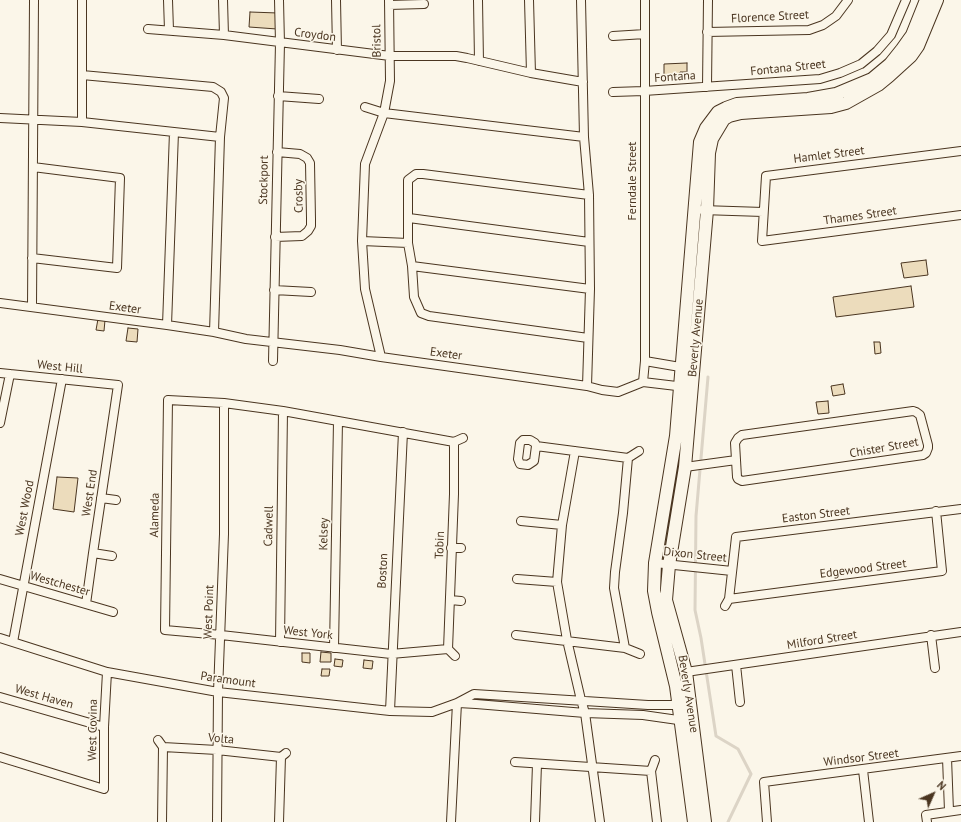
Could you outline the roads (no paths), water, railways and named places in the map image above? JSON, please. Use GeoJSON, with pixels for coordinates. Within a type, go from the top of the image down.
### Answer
{"type":"FeatureCollection","features":[{"type":"Feature","properties":{"kind":"street"},"geometry":{"type":"LineString","coordinates":[[32,307],[34,0]]}},
{"type":"Feature","properties":{"kind":"street"},"geometry":{"type":"LineString","coordinates":[[82,0],[82,122]]}},
{"type":"Feature","properties":{"kind":"street"},"geometry":{"type":"LineString","coordinates":[[168,0],[169,30]]}},
{"type":"Feature","properties":{"kind":"street"},"geometry":{"type":"LineString","coordinates":[[223,0],[224,35]]}},
{"type":"Feature","properties":{"kind":"street","name":"Stockport"},"geometry":{"type":"LineString","coordinates":[[273,361],[272,342],[280,0]]}},
{"type":"Feature","properties":{"kind":"street"},"geometry":{"type":"LineString","coordinates":[[336,0],[337,50]]}},
{"type":"Feature","properties":{"kind":"street"},"geometry":{"type":"LineString","coordinates":[[478,0],[479,61]]}},
{"type":"Feature","properties":{"kind":"street"},"geometry":{"type":"LineString","coordinates":[[529,0],[531,73]]}},
{"type":"Feature","properties":{"kind":"street"},"geometry":{"type":"LineString","coordinates":[[581,0],[582,82],[588,195],[590,289],[587,386]]}},
{"type":"Feature","properties":{"kind":"street","name":"Ferndale Street"},"geometry":{"type":"LineString","coordinates":[[643,382],[645,361],[645,0]]}},
{"type":"Feature","properties":{"kind":"street"},"geometry":{"type":"LineString","coordinates":[[707,87],[708,0]]}},
{"type":"Feature","properties":{"kind":"street","name":"Florence Street"},"geometry":{"type":"LineString","coordinates":[[707,32],[809,30],[823,25],[836,16],[848,0]]}},
{"type":"Feature","properties":{"kind":"street","name":"Fontana Street"},"geometry":{"type":"LineString","coordinates":[[707,87],[820,79],[861,64],[877,51],[891,35],[906,0]]}},
{"type":"Feature","properties":{"kind":"street","name":"Beverly Avenue"},"geometry":{"type":"LineString","coordinates":[[688,368],[695,211],[700,142],[706,128],[718,112],[737,104],[808,99],[836,94],[872,79],[890,64],[912,35],[926,0]]}},
{"type":"Feature","properties":{"kind":"street","name":"Beverly Avenue"},"geometry":{"type":"LineString","coordinates":[[685,705],[676,686],[658,612],[654,591],[655,563],[676,436],[686,387],[707,210],[709,153],[712,139],[724,119],[741,113],[831,107],[846,103],[878,85],[911,56],[918,46],[937,0]]}},
{"type":"Feature","properties":{"kind":"street"},"geometry":{"type":"LineString","coordinates":[[389,2],[424,4]]}},
{"type":"Feature","properties":{"kind":"street","name":"Bristol"},"geometry":{"type":"LineString","coordinates":[[381,357],[365,289],[362,241],[364,164],[384,113],[390,81],[389,2]]}},
{"type":"Feature","properties":{"kind":"street","name":"Croydon"},"geometry":{"type":"LineString","coordinates":[[148,29],[224,35],[390,56],[456,56],[531,73],[582,82]]}},
{"type":"Feature","properties":{"kind":"street"},"geometry":{"type":"LineString","coordinates":[[613,36],[645,34]]}},
{"type":"Feature","properties":{"kind":"street"},"geometry":{"type":"LineString","coordinates":[[82,75],[213,87],[221,92],[224,98],[224,103],[220,137],[214,332]]}},
{"type":"Feature","properties":{"kind":"street","name":"Fontana"},"geometry":{"type":"LineString","coordinates":[[613,92],[707,87]]}},
{"type":"Feature","properties":{"kind":"street"},"geometry":{"type":"LineString","coordinates":[[278,96],[319,99]]}},
{"type":"Feature","properties":{"kind":"street"},"geometry":{"type":"LineString","coordinates":[[365,107],[384,113],[584,137]]}},
{"type":"Feature","properties":{"kind":"street"},"geometry":{"type":"LineString","coordinates":[[0,118],[82,122],[220,137]]}},
{"type":"Feature","properties":{"kind":"street"},"geometry":{"type":"LineString","coordinates":[[167,325],[174,132]]}},
{"type":"Feature","properties":{"kind":"street","name":"Hamlet Street"},"geometry":{"type":"LineString","coordinates":[[762,241],[766,176],[961,150]]}},
{"type":"Feature","properties":{"kind":"street","name":"Crosby"},"geometry":{"type":"LineString","coordinates":[[275,237],[302,236],[308,231],[311,219],[310,163],[307,158],[300,154],[277,152]]}},
{"type":"Feature","properties":{"kind":"street"},"geometry":{"type":"LineString","coordinates":[[32,167],[120,178],[117,268],[32,258]]}},
{"type":"Feature","properties":{"kind":"street"},"geometry":{"type":"LineString","coordinates":[[588,195],[416,174],[408,180],[408,243],[412,266],[414,297],[420,312],[429,316],[588,338]]}},
{"type":"Feature","properties":{"kind":"street"},"geometry":{"type":"LineString","coordinates":[[695,211],[763,212]]}},
{"type":"Feature","properties":{"kind":"street","name":"Thames Street"},"geometry":{"type":"LineString","coordinates":[[762,241],[961,215]]}},
{"type":"Feature","properties":{"kind":"street"},"geometry":{"type":"LineString","coordinates":[[409,218],[589,242]]}},
{"type":"Feature","properties":{"kind":"street"},"geometry":{"type":"LineString","coordinates":[[362,241],[408,243]]}},
{"type":"Feature","properties":{"kind":"street"},"geometry":{"type":"LineString","coordinates":[[412,266],[590,289]]}},
{"type":"Feature","properties":{"kind":"street"},"geometry":{"type":"LineString","coordinates":[[274,290],[311,292]]}},
{"type":"Feature","properties":{"kind":"street","name":"Exeter"},"geometry":{"type":"LineString","coordinates":[[0,303],[167,325],[214,332],[246,339],[340,350],[587,386],[618,392],[643,382]]}},
{"type":"Feature","properties":{"kind":"street"},"geometry":{"type":"LineString","coordinates":[[645,361],[688,368]]}},
{"type":"Feature","properties":{"kind":"street","name":"West Hill"},"geometry":{"type":"LineString","coordinates":[[0,373],[118,385]]}},
{"type":"Feature","properties":{"kind":"street"},"geometry":{"type":"LineString","coordinates":[[0,423],[10,374]]}},
{"type":"Feature","properties":{"kind":"street","name":"West Wood"},"geometry":{"type":"LineString","coordinates":[[13,642],[62,379]]}},
{"type":"Feature","properties":{"kind":"street"},"geometry":{"type":"LineString","coordinates":[[643,382],[686,387]]}},
{"type":"Feature","properties":{"kind":"street","name":"West End"},"geometry":{"type":"LineString","coordinates":[[86,604],[118,385]]}},
{"type":"Feature","properties":{"kind":"street","name":"Beverly Avenue"},"geometry":{"type":"LineString","coordinates":[[686,387],[690,466],[669,565],[666,600],[686,672],[685,705],[694,822]]}},
{"type":"Feature","properties":{"kind":"street","name":"Alameda"},"geometry":{"type":"LineString","coordinates":[[165,630],[166,397],[224,403]]}},
{"type":"Feature","properties":{"kind":"street"},"geometry":{"type":"LineString","coordinates":[[224,403],[283,411],[454,442],[463,438]]}},
{"type":"Feature","properties":{"kind":"street","name":"West Point"},"geometry":{"type":"LineString","coordinates":[[217,822],[218,692],[224,534],[224,403]]}},
{"type":"Feature","properties":{"kind":"street","name":"Cadwell"},"geometry":{"type":"LineString","coordinates":[[280,642],[283,411]]}},
{"type":"Feature","properties":{"kind":"street","name":"Chister Street"},"geometry":{"type":"LineString","coordinates":[[913,411],[920,415],[928,448],[926,453],[920,456],[742,481],[737,477],[736,460],[735,443],[742,435],[913,411]]}},
{"type":"Feature","properties":{"kind":"street","name":"Kelsey"},"geometry":{"type":"LineString","coordinates":[[334,648],[338,421]]}},
{"type":"Feature","properties":{"kind":"street","name":"Boston"},"geometry":{"type":"LineString","coordinates":[[390,711],[391,654],[402,432]]}},
{"type":"Feature","properties":{"kind":"street","name":"Tobin"},"geometry":{"type":"LineString","coordinates":[[448,649],[454,494],[454,442]]}},
{"type":"Feature","properties":{"kind":"street"},"geometry":{"type":"LineString","coordinates":[[536,446],[628,458],[639,451]]}},
{"type":"Feature","properties":{"kind":"street"},"geometry":{"type":"LineString","coordinates":[[575,451],[562,525],[557,582],[567,640],[585,713],[600,822]]}},
{"type":"Feature","properties":{"kind":"street"},"geometry":{"type":"LineString","coordinates":[[625,648],[614,588],[628,458]]}},
{"type":"Feature","properties":{"kind":"street"},"geometry":{"type":"LineString","coordinates":[[690,466],[736,460]]}},
{"type":"Feature","properties":{"kind":"street"},"geometry":{"type":"LineString","coordinates":[[454,494],[463,494]]}},
{"type":"Feature","properties":{"kind":"street"},"geometry":{"type":"LineString","coordinates":[[101,498],[116,500]]}},
{"type":"Feature","properties":{"kind":"street","name":"Easton Street"},"geometry":{"type":"LineString","coordinates":[[727,603],[732,571],[735,535],[961,509]]}},
{"type":"Feature","properties":{"kind":"street","name":"Edgewood Street"},"geometry":{"type":"LineString","coordinates":[[727,603],[942,571],[936,511]]}},
{"type":"Feature","properties":{"kind":"street"},"geometry":{"type":"LineString","coordinates":[[521,521],[562,525]]}},
{"type":"Feature","properties":{"kind":"street"},"geometry":{"type":"LineString","coordinates":[[451,548],[461,548]]}},
{"type":"Feature","properties":{"kind":"street"},"geometry":{"type":"LineString","coordinates":[[93,553],[112,556]]}},
{"type":"Feature","properties":{"kind":"street","name":"Dixon Street"},"geometry":{"type":"LineString","coordinates":[[655,563],[732,571]]}},
{"type":"Feature","properties":{"kind":"street","name":"Westchester"},"geometry":{"type":"LineString","coordinates":[[0,579],[113,612]]}},
{"type":"Feature","properties":{"kind":"street"},"geometry":{"type":"LineString","coordinates":[[517,579],[557,582]]}},
{"type":"Feature","properties":{"kind":"street"},"geometry":{"type":"LineString","coordinates":[[450,600],[460,601]]}},
{"type":"Feature","properties":{"kind":"street","name":"West York"},"geometry":{"type":"LineString","coordinates":[[165,630],[391,654],[448,649]]}},
{"type":"Feature","properties":{"kind":"street","name":"Milford Street"},"geometry":{"type":"LineString","coordinates":[[686,672],[931,635],[961,632]]}},
{"type":"Feature","properties":{"kind":"street"},"geometry":{"type":"LineString","coordinates":[[516,635],[625,648],[640,654]]}},
{"type":"Feature","properties":{"kind":"street"},"geometry":{"type":"LineString","coordinates":[[931,635],[935,668]]}},
{"type":"Feature","properties":{"kind":"street","name":"Paramount"},"geometry":{"type":"LineString","coordinates":[[0,638],[107,672],[218,692],[390,711],[432,712],[457,703],[474,694],[581,700],[648,706],[685,705]]}},
{"type":"Feature","properties":{"kind":"street"},"geometry":{"type":"LineString","coordinates":[[448,649],[455,656]]}},
{"type":"Feature","properties":{"kind":"street"},"geometry":{"type":"LineString","coordinates":[[736,665],[740,702]]}},
{"type":"Feature","properties":{"kind":"street","name":"West Covina"},"geometry":{"type":"LineString","coordinates":[[0,757],[104,789],[104,727],[107,672]]}},
{"type":"Feature","properties":{"kind":"street","name":"West Haven"},"geometry":{"type":"LineString","coordinates":[[0,697],[104,727]]}},
{"type":"Feature","properties":{"kind":"street"},"geometry":{"type":"LineString","coordinates":[[451,822],[457,703],[585,713],[642,715],[686,721]]}},
{"type":"Feature","properties":{"kind":"street","name":"Beverly Avenue"},"geometry":{"type":"LineString","coordinates":[[686,721],[698,756],[705,822]]}},
{"type":"Feature","properties":{"kind":"street"},"geometry":{"type":"LineString","coordinates":[[158,740],[163,747],[162,822]]}},
{"type":"Feature","properties":{"kind":"street","name":"Volta"},"geometry":{"type":"LineString","coordinates":[[163,747],[283,755],[279,822]]}},
{"type":"Feature","properties":{"kind":"street","name":"Windsor Street"},"geometry":{"type":"LineString","coordinates":[[767,822],[764,782],[961,756]]}},
{"type":"Feature","properties":{"kind":"street"},"geometry":{"type":"LineString","coordinates":[[947,758],[949,811]]}},
{"type":"Feature","properties":{"kind":"street"},"geometry":{"type":"LineString","coordinates":[[655,760],[651,771],[657,822]]}},
{"type":"Feature","properties":{"kind":"street"},"geometry":{"type":"LineString","coordinates":[[515,762],[651,771]]}},
{"type":"Feature","properties":{"kind":"street"},"geometry":{"type":"LineString","coordinates":[[535,822],[536,764]]}},
{"type":"Feature","properties":{"kind":"street"},"geometry":{"type":"LineString","coordinates":[[863,770],[869,822]]}},
{"type":"Feature","properties":{"kind":"street"},"geometry":{"type":"LineString","coordinates":[[927,822],[926,815],[961,810]]}},
{"type":"Feature","properties":{"kind":"waterway"},"geometry":{"type":"LineString","coordinates":[[708,377],[696,516],[695,610],[701,638],[716,736],[738,749],[751,774],[728,822]]}}]}
